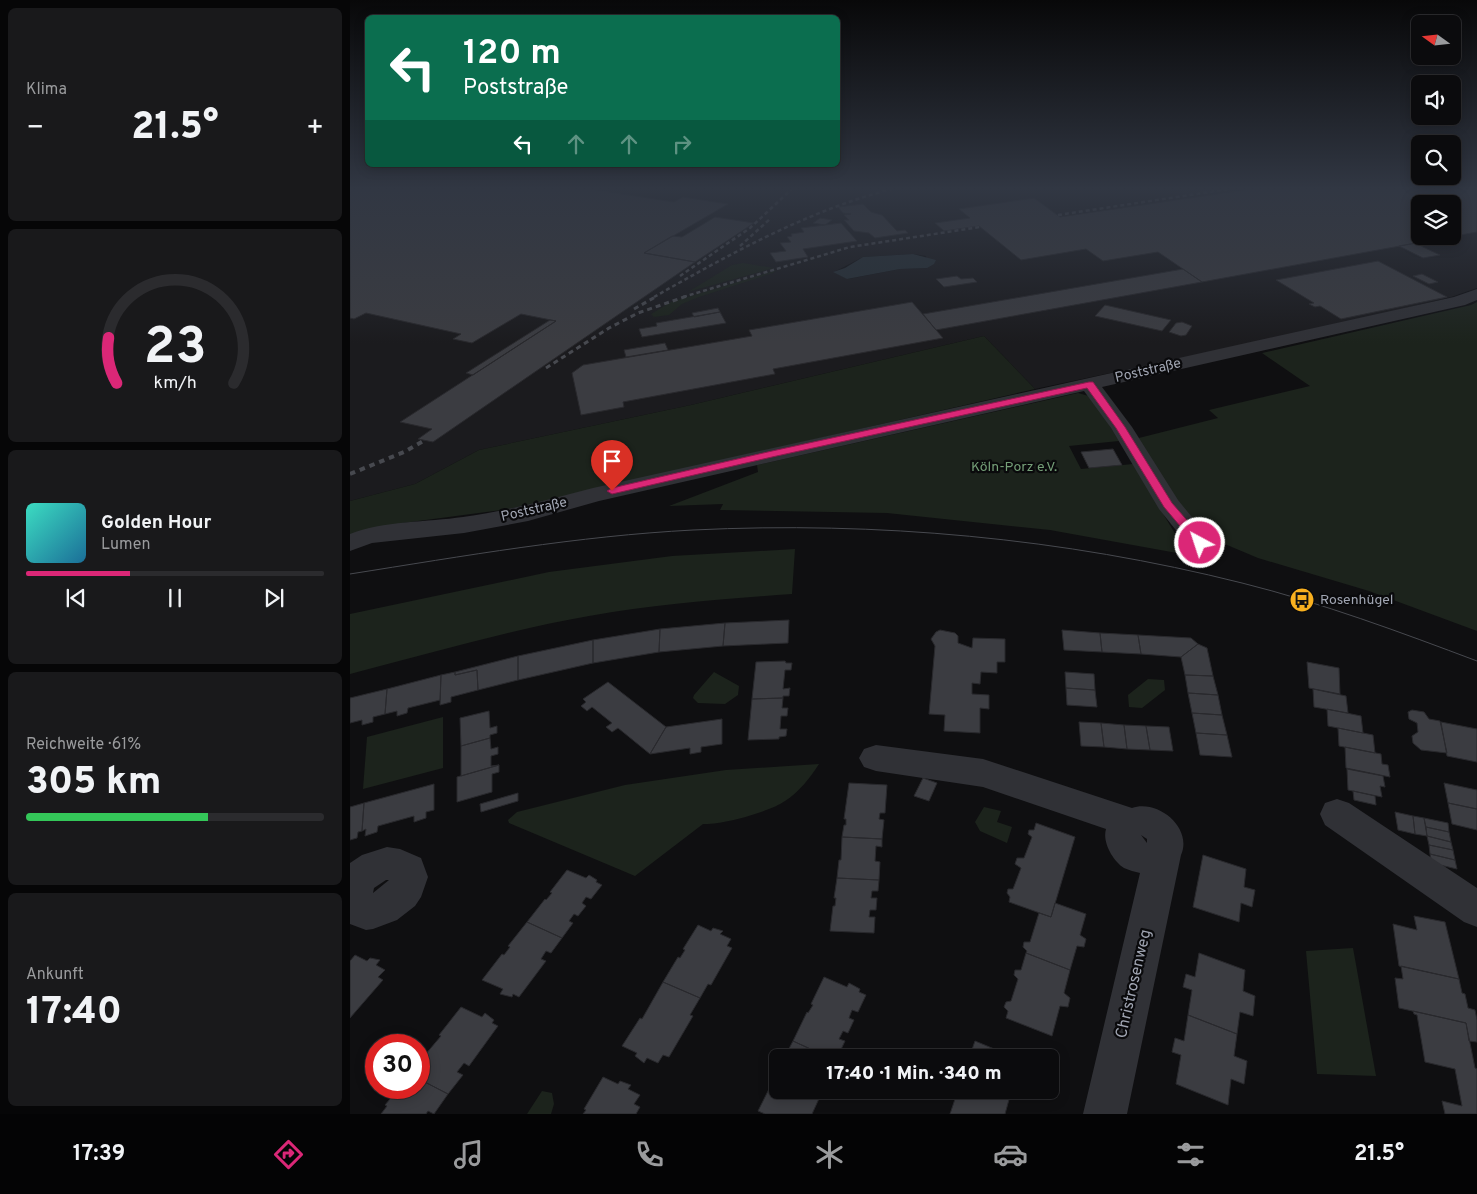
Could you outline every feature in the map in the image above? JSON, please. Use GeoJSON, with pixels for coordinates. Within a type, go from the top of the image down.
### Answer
{"type":"FeatureCollection","features":[{"type":"Feature","properties":{"kind":"street","name":"Poststraße"},"geometry":{"type":"LineString","coordinates":[[350,543],[367,536],[464,525],[528,513],[593,495],[764,455],[1450,303],[1477,294]]}},
{"type":"Feature","properties":{"kind":"street"},"geometry":{"type":"LineString","coordinates":[[1089,384],[1121,427],[1168,504],[1200,543]]}},
{"type":"Feature","properties":{"kind":"street","name":"Christrosenweg"},"geometry":{"type":"LineString","coordinates":[[876,758],[983,774],[1130,822],[1148,821],[1162,830],[1167,841],[1166,848],[1163,853],[1105,1114]]}},
{"type":"Feature","properties":{"kind":"street"},"geometry":{"type":"LineString","coordinates":[[1337,814],[1477,909]]}},
{"type":"Feature","properties":{"kind":"shaded area"},"geometry":{"type":"Polygon","coordinates":[[[350,239],[1411,239],[1411,245],[1461,245],[1461,239],[1477,239],[1477,288],[1451,297],[1337,325],[1035,389],[984,336],[691,405],[479,450],[415,484],[350,501],[350,239]],[[913,254],[863,257],[834,272],[848,279],[900,269],[927,268],[926,256],[913,254]]]}},
{"type":"Feature","properties":{"kind":"shaded area"},"geometry":{"type":"Polygon","coordinates":[[[913,254],[936,260],[934,264],[927,268],[900,269],[847,279],[833,272],[845,268],[863,257],[913,254]]]}},
{"type":"Feature","properties":{"kind":"green space"},"geometry":{"type":"Polygon","coordinates":[[[743,263],[774,268],[688,292],[732,265],[743,263]]]}},
{"type":"Feature","properties":{"kind":"green space"},"geometry":{"type":"Polygon","coordinates":[[[777,270],[682,304],[669,315],[654,317],[651,314],[671,302],[777,270]]]}},
{"type":"Feature","properties":{"kind":"green space"},"geometry":{"type":"Polygon","coordinates":[[[1477,302],[1477,631],[1369,591],[1258,558],[1220,542],[1190,522],[1131,440],[1218,418],[1209,410],[1310,386],[1262,353],[1471,305],[1477,302]]]}},
{"type":"Feature","properties":{"kind":"green space"},"geometry":{"type":"Polygon","coordinates":[[[984,336],[1035,389],[509,509],[403,523],[350,537],[350,501],[415,484],[479,450],[691,405],[984,336]]]}},
{"type":"Feature","properties":{"kind":"green space","name":"Köln-Porz e.V."},"geometry":{"type":"Polygon","coordinates":[[[1078,393],[1092,397],[1119,441],[1069,446],[1081,469],[1133,464],[1188,555],[1050,530],[887,513],[720,510],[723,504],[669,506],[758,472],[757,465],[1078,393]]]}},
{"type":"Feature","properties":{"kind":"green space"},"geometry":{"type":"Polygon","coordinates":[[[795,549],[792,594],[665,605],[589,616],[499,635],[350,674],[350,614],[549,572],[672,556],[795,549]]]}},
{"type":"Feature","properties":{"kind":"green space"},"geometry":{"type":"Polygon","coordinates":[[[714,672],[739,686],[738,695],[725,704],[698,703],[693,698],[694,695],[714,672]]]}},
{"type":"Feature","properties":{"kind":"green space"},"geometry":{"type":"Polygon","coordinates":[[[1148,679],[1164,680],[1165,690],[1142,708],[1129,707],[1128,695],[1148,679]]]}},
{"type":"Feature","properties":{"kind":"green space"},"geometry":{"type":"Polygon","coordinates":[[[443,717],[443,768],[363,789],[367,737],[443,717]]]}},
{"type":"Feature","properties":{"kind":"green space"},"geometry":{"type":"Polygon","coordinates":[[[819,764],[804,784],[785,801],[745,817],[703,824],[635,876],[509,823],[508,820],[517,812],[625,785],[726,770],[819,764]]]}},
{"type":"Feature","properties":{"kind":"green space"},"geometry":{"type":"Polygon","coordinates":[[[984,807],[1001,811],[997,822],[1012,827],[1007,843],[980,831],[975,822],[984,807]]]}},
{"type":"Feature","properties":{"kind":"green space"},"geometry":{"type":"Polygon","coordinates":[[[1353,948],[1376,1076],[1317,1074],[1306,951],[1353,948]]]}},
{"type":"Feature","properties":{"kind":"green space"},"geometry":{"type":"Polygon","coordinates":[[[542,1091],[552,1093],[554,1104],[551,1114],[527,1114],[542,1091]]]}},
{"type":"Feature","properties":{"kind":"building"},"geometry":{"type":"Polygon","coordinates":[[[350,239],[668,239],[644,253],[695,262],[433,442],[418,439],[432,429],[400,422],[556,321],[521,314],[472,343],[453,339],[461,334],[366,313],[354,319],[350,318],[350,239]]]}},
{"type":"Feature","properties":{"kind":"building"},"geometry":{"type":"Polygon","coordinates":[[[667,239],[730,239],[695,262],[644,253],[667,239]]]}},
{"type":"Feature","properties":{"kind":"building"},"geometry":{"type":"Polygon","coordinates":[[[789,239],[855,239],[857,241],[803,249],[808,257],[776,262],[770,253],[786,251],[780,243],[791,242],[789,239]]]}},
{"type":"Feature","properties":{"kind":"building"},"geometry":{"type":"Polygon","coordinates":[[[995,239],[1411,239],[1411,244],[1202,282],[1158,252],[1103,261],[1086,249],[1021,260],[995,239]]]}},
{"type":"Feature","properties":{"kind":"building"},"geometry":{"type":"Polygon","coordinates":[[[1411,244],[1420,245],[1440,255],[1423,258],[1399,246],[1411,244]]]}},
{"type":"Feature","properties":{"kind":"building"},"geometry":{"type":"Polygon","coordinates":[[[1378,261],[1447,297],[1341,319],[1320,306],[1315,307],[1309,304],[1314,303],[1276,280],[1378,261]]]}},
{"type":"Feature","properties":{"kind":"building"},"geometry":{"type":"Polygon","coordinates":[[[1183,269],[1202,282],[936,330],[923,314],[1183,269]]]}},
{"type":"Feature","properties":{"kind":"building"},"geometry":{"type":"Polygon","coordinates":[[[1422,274],[1438,282],[1429,284],[1413,276],[1422,274]]]}},
{"type":"Feature","properties":{"kind":"building"},"geometry":{"type":"Polygon","coordinates":[[[957,276],[961,279],[973,278],[977,282],[944,287],[936,279],[957,276]]]}},
{"type":"Feature","properties":{"kind":"building"},"geometry":{"type":"Polygon","coordinates":[[[912,302],[943,338],[773,369],[775,374],[623,402],[624,407],[581,415],[572,373],[583,365],[752,336],[749,330],[912,302]]]}},
{"type":"Feature","properties":{"kind":"building"},"geometry":{"type":"Polygon","coordinates":[[[1105,305],[1171,320],[1162,331],[1095,316],[1105,305]]]}},
{"type":"Feature","properties":{"kind":"building"},"geometry":{"type":"Polygon","coordinates":[[[718,308],[720,312],[694,317],[692,313],[718,308]]]}},
{"type":"Feature","properties":{"kind":"building"},"geometry":{"type":"Polygon","coordinates":[[[720,312],[726,323],[642,337],[639,329],[657,326],[656,323],[720,312]]]}},
{"type":"Feature","properties":{"kind":"building"},"geometry":{"type":"Polygon","coordinates":[[[550,320],[556,321],[473,375],[466,373],[550,320]]]}},
{"type":"Feature","properties":{"kind":"building"},"geometry":{"type":"Polygon","coordinates":[[[1182,322],[1192,326],[1186,335],[1181,336],[1169,332],[1176,323],[1182,322]]]}},
{"type":"Feature","properties":{"kind":"building"},"geometry":{"type":"Polygon","coordinates":[[[665,343],[668,350],[626,357],[624,350],[665,343]]]}},
{"type":"Feature","properties":{"kind":"building"},"geometry":{"type":"Polygon","coordinates":[[[1113,449],[1122,465],[1089,468],[1081,452],[1113,449]]]}},
{"type":"Feature","properties":{"kind":"building"},"geometry":{"type":"Polygon","coordinates":[[[789,620],[788,643],[723,646],[725,623],[789,620]]]}},
{"type":"Feature","properties":{"kind":"building"},"geometry":{"type":"Polygon","coordinates":[[[725,623],[723,646],[659,652],[660,629],[725,623]]]}},
{"type":"Feature","properties":{"kind":"building"},"geometry":{"type":"Polygon","coordinates":[[[660,629],[659,652],[593,663],[593,640],[660,629]]]}},
{"type":"Feature","properties":{"kind":"building"},"geometry":{"type":"Polygon","coordinates":[[[940,630],[955,633],[958,636],[958,643],[972,648],[973,638],[1005,639],[1005,662],[997,662],[997,673],[981,672],[980,684],[972,683],[972,694],[989,695],[989,709],[980,708],[980,733],[944,731],[945,715],[929,714],[935,646],[931,639],[940,630]]]}},
{"type":"Feature","properties":{"kind":"building"},"geometry":{"type":"Polygon","coordinates":[[[1062,630],[1100,633],[1102,652],[1064,650],[1062,630]]]}},
{"type":"Feature","properties":{"kind":"building"},"geometry":{"type":"Polygon","coordinates":[[[1100,633],[1138,635],[1141,654],[1102,652],[1100,633]]]}},
{"type":"Feature","properties":{"kind":"building"},"geometry":{"type":"Polygon","coordinates":[[[1138,635],[1191,638],[1198,644],[1181,657],[1141,654],[1138,635]]]}},
{"type":"Feature","properties":{"kind":"building"},"geometry":{"type":"Polygon","coordinates":[[[593,640],[593,663],[518,680],[518,656],[593,640]]]}},
{"type":"Feature","properties":{"kind":"building"},"geometry":{"type":"Polygon","coordinates":[[[1198,644],[1207,648],[1213,676],[1185,675],[1181,657],[1198,644]]]}},
{"type":"Feature","properties":{"kind":"building"},"geometry":{"type":"Polygon","coordinates":[[[518,656],[518,680],[478,690],[477,670],[455,675],[455,672],[518,656]]]}},
{"type":"Feature","properties":{"kind":"building"},"geometry":{"type":"Polygon","coordinates":[[[785,661],[786,663],[792,663],[791,670],[785,670],[783,689],[790,688],[789,696],[783,696],[783,698],[752,699],[756,662],[785,661]]]}},
{"type":"Feature","properties":{"kind":"building"},"geometry":{"type":"Polygon","coordinates":[[[1307,662],[1339,668],[1340,694],[1309,688],[1307,662]]]}},
{"type":"Feature","properties":{"kind":"building"},"geometry":{"type":"Polygon","coordinates":[[[477,670],[478,690],[451,697],[451,702],[440,705],[441,675],[455,672],[455,675],[477,670]]]}},
{"type":"Feature","properties":{"kind":"building"},"geometry":{"type":"Polygon","coordinates":[[[1065,672],[1094,674],[1095,690],[1066,688],[1065,672]]]}},
{"type":"Feature","properties":{"kind":"building"},"geometry":{"type":"Polygon","coordinates":[[[441,675],[440,700],[408,708],[407,713],[397,716],[397,711],[385,714],[387,689],[441,675]]]}},
{"type":"Feature","properties":{"kind":"building"},"geometry":{"type":"Polygon","coordinates":[[[1185,675],[1213,676],[1218,695],[1188,693],[1185,675]]]}},
{"type":"Feature","properties":{"kind":"building"},"geometry":{"type":"Polygon","coordinates":[[[608,682],[666,727],[650,754],[618,728],[612,732],[606,727],[612,723],[592,707],[587,711],[581,706],[586,702],[583,699],[608,682]]]}},
{"type":"Feature","properties":{"kind":"building"},"geometry":{"type":"Polygon","coordinates":[[[1066,688],[1095,690],[1097,707],[1067,705],[1066,688]]]}},
{"type":"Feature","properties":{"kind":"building"},"geometry":{"type":"Polygon","coordinates":[[[387,689],[385,714],[373,717],[373,722],[362,725],[362,720],[350,723],[350,698],[387,689]]]}},
{"type":"Feature","properties":{"kind":"building"},"geometry":{"type":"Polygon","coordinates":[[[1313,689],[1346,696],[1348,713],[1314,707],[1313,689]]]}},
{"type":"Feature","properties":{"kind":"building"},"geometry":{"type":"Polygon","coordinates":[[[1188,693],[1218,695],[1222,715],[1192,713],[1188,693]]]}},
{"type":"Feature","properties":{"kind":"building"},"geometry":{"type":"Polygon","coordinates":[[[783,698],[782,708],[788,708],[787,716],[781,716],[780,729],[787,729],[786,736],[779,737],[779,739],[748,740],[752,699],[783,698]]]}},
{"type":"Feature","properties":{"kind":"building"},"geometry":{"type":"Polygon","coordinates":[[[1327,709],[1361,716],[1363,733],[1328,726],[1327,709]]]}},
{"type":"Feature","properties":{"kind":"building"},"geometry":{"type":"Polygon","coordinates":[[[1412,710],[1424,712],[1429,719],[1440,721],[1447,753],[1421,750],[1413,743],[1412,736],[1418,732],[1417,723],[1409,719],[1408,712],[1412,710]]]}},
{"type":"Feature","properties":{"kind":"building"},"geometry":{"type":"Polygon","coordinates":[[[489,711],[490,728],[497,726],[497,733],[490,735],[490,738],[461,746],[460,718],[489,711]]]}},
{"type":"Feature","properties":{"kind":"building"},"geometry":{"type":"Polygon","coordinates":[[[1192,713],[1222,715],[1227,735],[1196,733],[1192,713]]]}},
{"type":"Feature","properties":{"kind":"building"},"geometry":{"type":"Polygon","coordinates":[[[722,719],[722,744],[701,747],[701,752],[690,754],[690,748],[650,754],[666,727],[722,719]]]}},
{"type":"Feature","properties":{"kind":"building"},"geometry":{"type":"Polygon","coordinates":[[[1079,722],[1101,723],[1104,747],[1081,746],[1079,722]]]}},
{"type":"Feature","properties":{"kind":"building"},"geometry":{"type":"Polygon","coordinates":[[[1441,722],[1477,729],[1477,762],[1447,756],[1441,722]]]}},
{"type":"Feature","properties":{"kind":"building"},"geometry":{"type":"Polygon","coordinates":[[[1101,723],[1124,725],[1127,749],[1104,747],[1101,723]]]}},
{"type":"Feature","properties":{"kind":"building"},"geometry":{"type":"Polygon","coordinates":[[[1124,725],[1146,726],[1150,750],[1127,749],[1124,725]]]}},
{"type":"Feature","properties":{"kind":"building"},"geometry":{"type":"Polygon","coordinates":[[[1146,726],[1169,727],[1173,751],[1150,750],[1146,726]]]}},
{"type":"Feature","properties":{"kind":"building"},"geometry":{"type":"Polygon","coordinates":[[[1338,728],[1373,735],[1375,753],[1339,746],[1338,728]]]}},
{"type":"Feature","properties":{"kind":"building"},"geometry":{"type":"Polygon","coordinates":[[[1196,733],[1227,735],[1232,757],[1200,755],[1196,733]]]}},
{"type":"Feature","properties":{"kind":"building"},"geometry":{"type":"Polygon","coordinates":[[[490,738],[491,749],[498,747],[498,754],[491,756],[491,766],[499,765],[461,776],[461,746],[490,738]]]}},
{"type":"Feature","properties":{"kind":"building"},"geometry":{"type":"Polygon","coordinates":[[[1345,747],[1381,754],[1382,764],[1388,765],[1390,777],[1346,768],[1345,747]]]}},
{"type":"Feature","properties":{"kind":"building"},"geometry":{"type":"Polygon","coordinates":[[[499,765],[499,772],[492,774],[492,792],[457,802],[457,777],[499,765]]]}},
{"type":"Feature","properties":{"kind":"building"},"geometry":{"type":"Polygon","coordinates":[[[1347,769],[1383,776],[1385,787],[1380,786],[1382,797],[1348,790],[1347,769]]]}},
{"type":"Feature","properties":{"kind":"building"},"geometry":{"type":"Polygon","coordinates":[[[923,778],[937,783],[929,801],[914,796],[923,778]]]}},
{"type":"Feature","properties":{"kind":"building"},"geometry":{"type":"Polygon","coordinates":[[[849,783],[887,785],[885,813],[880,813],[879,819],[884,820],[882,839],[842,837],[844,825],[846,825],[846,819],[844,819],[849,783]]]}},
{"type":"Feature","properties":{"kind":"building"},"geometry":{"type":"Polygon","coordinates":[[[1444,783],[1477,790],[1477,809],[1448,803],[1444,783]]]}},
{"type":"Feature","properties":{"kind":"building"},"geometry":{"type":"Polygon","coordinates":[[[434,784],[434,810],[426,812],[426,818],[414,822],[414,816],[378,826],[377,832],[365,836],[366,829],[362,831],[364,803],[434,784]]]}},
{"type":"Feature","properties":{"kind":"building"},"geometry":{"type":"Polygon","coordinates":[[[1353,791],[1375,796],[1376,805],[1354,800],[1353,791]]]}},
{"type":"Feature","properties":{"kind":"building"},"geometry":{"type":"Polygon","coordinates":[[[518,793],[518,801],[481,812],[480,804],[518,793]]]}},
{"type":"Feature","properties":{"kind":"building"},"geometry":{"type":"Polygon","coordinates":[[[364,803],[362,831],[358,832],[357,838],[350,840],[350,807],[364,803]]]}},
{"type":"Feature","properties":{"kind":"building"},"geometry":{"type":"Polygon","coordinates":[[[1448,803],[1477,809],[1477,830],[1452,824],[1448,803]]]}},
{"type":"Feature","properties":{"kind":"building"},"geometry":{"type":"Polygon","coordinates":[[[1395,812],[1413,816],[1415,834],[1398,830],[1395,812]]]}},
{"type":"Feature","properties":{"kind":"building"},"geometry":{"type":"Polygon","coordinates":[[[1413,816],[1424,818],[1427,836],[1415,834],[1413,816]]]}},
{"type":"Feature","properties":{"kind":"building"},"geometry":{"type":"Polygon","coordinates":[[[1424,818],[1448,823],[1449,832],[1426,827],[1424,818]]]}},
{"type":"Feature","properties":{"kind":"building"},"geometry":{"type":"Polygon","coordinates":[[[1036,823],[1075,837],[1051,917],[1009,902],[1010,897],[1007,893],[1008,889],[1013,889],[1021,868],[1015,864],[1017,858],[1024,858],[1032,837],[1028,834],[1029,830],[1034,830],[1036,823]]]}},
{"type":"Feature","properties":{"kind":"building"},"geometry":{"type":"Polygon","coordinates":[[[1426,827],[1449,832],[1451,842],[1427,836],[1426,827]]]}},
{"type":"Feature","properties":{"kind":"building"},"geometry":{"type":"Polygon","coordinates":[[[1427,836],[1451,842],[1453,850],[1429,845],[1427,836]]]}},
{"type":"Feature","properties":{"kind":"building"},"geometry":{"type":"Polygon","coordinates":[[[842,837],[882,839],[882,847],[876,846],[875,861],[880,862],[879,880],[837,878],[839,860],[841,860],[842,837]]]}},
{"type":"Feature","properties":{"kind":"building"},"geometry":{"type":"Polygon","coordinates":[[[1429,845],[1453,850],[1455,860],[1430,854],[1429,845]]]}},
{"type":"Feature","properties":{"kind":"building"},"geometry":{"type":"Polygon","coordinates":[[[1430,854],[1455,860],[1457,869],[1440,865],[1431,859],[1430,854]]]}},
{"type":"Feature","properties":{"kind":"building"},"geometry":{"type":"Polygon","coordinates":[[[1203,855],[1246,869],[1244,887],[1255,890],[1252,907],[1241,903],[1239,922],[1193,907],[1203,855]]]}},
{"type":"Feature","properties":{"kind":"building"},"geometry":{"type":"Polygon","coordinates":[[[567,870],[586,878],[589,875],[602,885],[591,899],[586,897],[582,903],[586,906],[578,916],[574,914],[569,921],[573,923],[562,938],[527,922],[552,893],[550,892],[567,870]]]}},
{"type":"Feature","properties":{"kind":"building"},"geometry":{"type":"Polygon","coordinates":[[[837,878],[879,880],[878,891],[872,891],[871,898],[877,898],[876,910],[870,910],[869,917],[875,917],[874,933],[830,931],[833,906],[835,906],[836,898],[834,898],[837,878]]]}},
{"type":"Feature","properties":{"kind":"building"},"geometry":{"type":"Polygon","coordinates":[[[1055,903],[1086,914],[1080,935],[1086,939],[1084,947],[1077,946],[1070,970],[1026,953],[1027,951],[1023,947],[1024,942],[1030,942],[1039,913],[1051,917],[1055,903]]]}},
{"type":"Feature","properties":{"kind":"building"},"geometry":{"type":"Polygon","coordinates":[[[1414,916],[1445,922],[1459,979],[1399,966],[1393,924],[1417,930],[1414,916]]]}},
{"type":"Feature","properties":{"kind":"building"},"geometry":{"type":"Polygon","coordinates":[[[527,922],[562,938],[551,953],[546,951],[541,959],[546,961],[519,997],[513,994],[512,997],[500,994],[503,989],[482,980],[502,954],[504,955],[510,947],[508,946],[527,922]]]}},
{"type":"Feature","properties":{"kind":"building"},"geometry":{"type":"Polygon","coordinates":[[[698,925],[711,931],[713,928],[723,931],[720,934],[731,939],[727,946],[732,948],[711,985],[708,984],[700,998],[663,982],[678,957],[680,958],[685,950],[683,949],[698,925]]]}},
{"type":"Feature","properties":{"kind":"building"},"geometry":{"type":"Polygon","coordinates":[[[1026,953],[1070,970],[1064,993],[1070,998],[1068,1007],[1060,1006],[1052,1036],[1006,1018],[1008,1011],[1004,1007],[1006,1002],[1011,1001],[1018,979],[1014,975],[1015,970],[1021,970],[1026,953]]]}},
{"type":"Feature","properties":{"kind":"building"},"geometry":{"type":"Polygon","coordinates":[[[1199,953],[1245,970],[1243,991],[1255,996],[1253,1016],[1240,1012],[1237,1034],[1188,1015],[1192,990],[1183,987],[1186,974],[1195,977],[1199,953]]]}},
{"type":"Feature","properties":{"kind":"building"},"geometry":{"type":"Polygon","coordinates":[[[355,955],[367,961],[370,958],[380,960],[376,965],[385,970],[378,977],[383,980],[350,1018],[350,961],[355,955]]]}},
{"type":"Feature","properties":{"kind":"building"},"geometry":{"type":"Polygon","coordinates":[[[1401,966],[1459,979],[1468,1008],[1475,1010],[1477,1042],[1469,1041],[1466,1023],[1399,1008],[1395,978],[1403,979],[1401,966]]]}},
{"type":"Feature","properties":{"kind":"building"},"geometry":{"type":"Polygon","coordinates":[[[824,977],[847,987],[849,983],[860,989],[859,992],[866,995],[858,1012],[852,1010],[849,1018],[854,1020],[848,1033],[843,1031],[839,1039],[845,1041],[841,1049],[810,1049],[793,1041],[807,1012],[813,1005],[811,1004],[824,977]]]}},
{"type":"Feature","properties":{"kind":"building"},"geometry":{"type":"Polygon","coordinates":[[[663,982],[700,998],[690,1015],[693,1016],[669,1057],[663,1055],[658,1063],[647,1058],[644,1063],[635,1056],[637,1053],[622,1046],[640,1018],[642,1019],[663,982]]]}},
{"type":"Feature","properties":{"kind":"building"},"geometry":{"type":"Polygon","coordinates":[[[461,1007],[482,1017],[485,1013],[494,1020],[492,1023],[498,1026],[469,1066],[464,1063],[457,1072],[463,1075],[448,1094],[430,1085],[430,1049],[441,1036],[439,1035],[461,1007]]]}},
{"type":"Feature","properties":{"kind":"building"},"geometry":{"type":"Polygon","coordinates":[[[1413,1011],[1466,1023],[1475,1068],[1477,1069],[1477,1114],[1445,1114],[1442,1101],[1462,1106],[1455,1069],[1425,1062],[1417,1015],[1413,1011]]]}},
{"type":"Feature","properties":{"kind":"building"},"geometry":{"type":"Polygon","coordinates":[[[1188,1015],[1237,1034],[1234,1056],[1247,1061],[1244,1084],[1231,1079],[1228,1105],[1176,1084],[1181,1055],[1172,1052],[1175,1038],[1184,1041],[1188,1015]]]}},
{"type":"Feature","properties":{"kind":"building"},"geometry":{"type":"Polygon","coordinates":[[[793,1041],[810,1049],[789,1049],[793,1041]]]}},
{"type":"Feature","properties":{"kind":"building"},"geometry":{"type":"Polygon","coordinates":[[[975,1041],[994,1049],[972,1049],[975,1041]]]}},
{"type":"Feature","properties":{"kind":"building"},"geometry":{"type":"Polygon","coordinates":[[[603,1077],[618,1084],[620,1081],[631,1085],[628,1089],[640,1095],[634,1104],[640,1107],[636,1114],[583,1114],[603,1077]]]}},
{"type":"Feature","properties":{"kind":"building"},"geometry":{"type":"Polygon","coordinates":[[[430,1085],[448,1094],[434,1114],[428,1111],[426,1114],[381,1114],[387,1106],[385,1105],[390,1099],[430,1099],[430,1085]]]}},
{"type":"Feature","properties":{"kind":"building"},"geometry":{"type":"Polygon","coordinates":[[[769,1089],[769,1099],[819,1099],[812,1114],[765,1114],[758,1111],[769,1089]]]}},
{"type":"Feature","properties":{"kind":"building"},"geometry":{"type":"Polygon","coordinates":[[[955,1099],[1009,1099],[1005,1114],[950,1114],[955,1099]]]}},
{"type":"Feature","properties":{"kind":"tram line"},"geometry":{"type":"LineString","coordinates":[[350,574],[564,542],[693,530],[831,528],[969,536],[1107,554],[1175,567],[1242,583],[1331,609],[1477,661]]}},
{"type":"Feature","properties":{"kind":"railway"},"geometry":{"type":"LineString","coordinates":[[680,276],[734,239]]}},
{"type":"Feature","properties":{"kind":"railway"},"geometry":{"type":"LineString","coordinates":[[740,246],[748,239]]}},
{"type":"Feature","properties":{"kind":"railway"},"geometry":{"type":"LineString","coordinates":[[654,297],[762,239]]}},
{"type":"Feature","properties":{"kind":"railway"},"geometry":{"type":"LineString","coordinates":[[683,297],[850,247],[902,239]]}},
{"type":"Feature","properties":{"kind":"railway"},"geometry":{"type":"LineString","coordinates":[[634,309],[657,296]]}},
{"type":"Feature","properties":{"kind":"railway"},"geometry":{"type":"LineString","coordinates":[[546,368],[609,328],[638,313],[687,296]]}},
{"type":"Feature","properties":{"kind":"railway"},"geometry":{"type":"LineString","coordinates":[[350,474],[404,452],[425,440]]}},
{"type":"Feature","properties":{"kind":"place","name":"Rosenhügel"},"geometry":{"type":"Point","coordinates":[1302,600]}},
{"type":"Feature","properties":{"kind":"route"},"geometry":{"type":"LineString","coordinates":[[612,491],[1089,384],[1121,427],[1168,504],[1200,543]]}}]}
